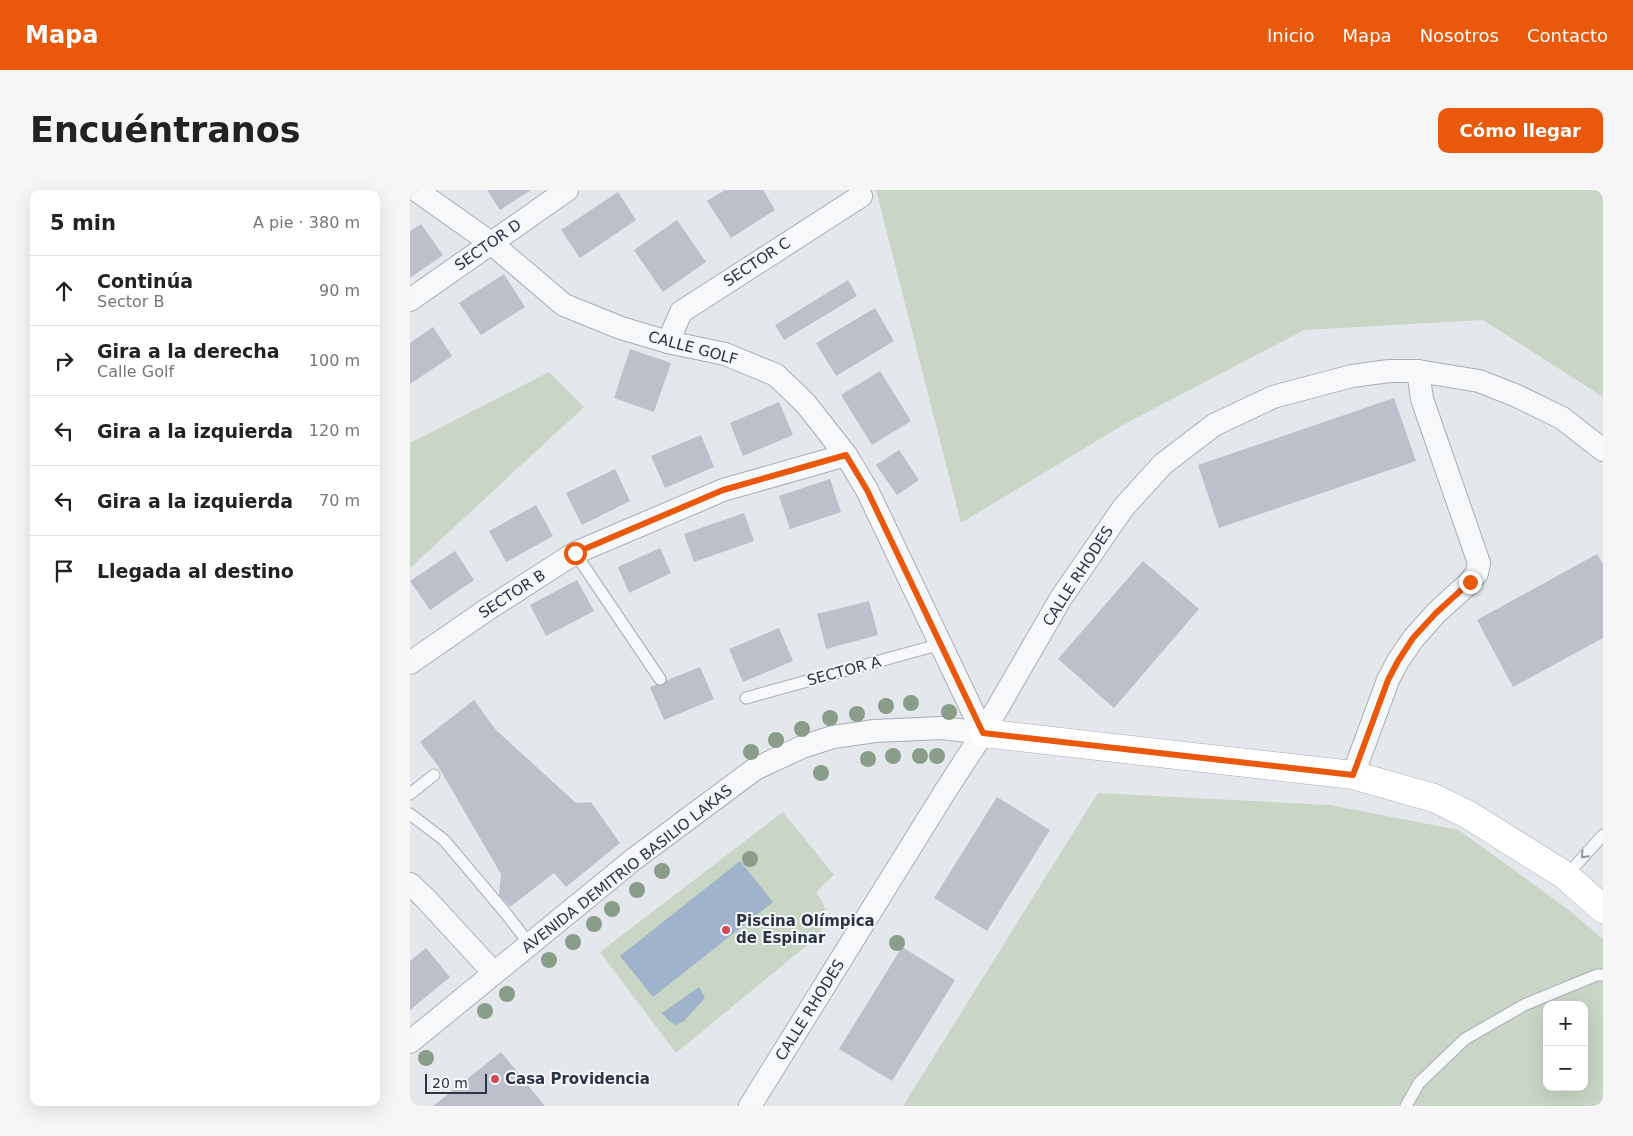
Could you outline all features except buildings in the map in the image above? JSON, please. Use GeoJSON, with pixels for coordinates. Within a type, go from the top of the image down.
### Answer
{"type":"FeatureCollection","features":[{"type":"Feature","properties":{"kind":"street","name":"CALLE GOLF"},"geometry":{"type":"LineString","coordinates":[[416,190],[491,243],[564,305],[621,328],[668,342],[725,354],[776,375],[806,404],[846,455],[867,490],[983,733]]}},
{"type":"Feature","properties":{"kind":"street","name":"SECTOR D"},"geometry":{"type":"LineString","coordinates":[[410,300],[566,190]]}},
{"type":"Feature","properties":{"kind":"street","name":"SECTOR C"},"geometry":{"type":"LineString","coordinates":[[668,342],[681,312],[861,196]]}},
{"type":"Feature","properties":{"kind":"street","name":"CALLE RHODES"},"geometry":{"type":"LineString","coordinates":[[750,1106],[983,733],[1061,598],[1123,508],[1163,464],[1214,425],[1273,397],[1352,376],[1389,371],[1418,371],[1480,381],[1517,396],[1562,418],[1603,450]]}},
{"type":"Feature","properties":{"kind":"street"},"geometry":{"type":"LineString","coordinates":[[1353,775],[1388,680],[1398,661],[1413,638],[1473,578],[1477,573],[1479,563],[1422,399],[1418,371]]}},
{"type":"Feature","properties":{"kind":"street","name":"SECTOR B"},"geometry":{"type":"LineString","coordinates":[[410,663],[485,611],[575,553],[723,490],[846,455]]}},
{"type":"Feature","properties":{"kind":"street","name":"AVENIDA DEMITRIO BASILIO LAKAS"},"geometry":{"type":"LineString","coordinates":[[410,1042],[677,826],[725,790],[764,765],[802,747],[833,737],[875,731],[942,728],[1353,775],[1434,798],[1467,814],[1566,876],[1603,909]]}},
{"type":"Feature","properties":{"kind":"street"},"geometry":{"type":"LineString","coordinates":[[410,884],[494,973]]}},
{"type":"Feature","properties":{"kind":"lane"},"geometry":{"type":"LineString","coordinates":[[575,553],[660,679]]}},
{"type":"Feature","properties":{"kind":"lane","name":"SECTOR A"},"geometry":{"type":"LineString","coordinates":[[746,698],[941,644]]}},
{"type":"Feature","properties":{"kind":"lane"},"geometry":{"type":"LineString","coordinates":[[410,794],[434,775]]}},
{"type":"Feature","properties":{"kind":"lane"},"geometry":{"type":"LineString","coordinates":[[410,814],[444,840],[530,945]]}},
{"type":"Feature","properties":{"kind":"lane"},"geometry":{"type":"LineString","coordinates":[[1566,876],[1603,835]]}},
{"type":"Feature","properties":{"kind":"lane"},"geometry":{"type":"LineString","coordinates":[[1406,1106],[1419,1083],[1465,1040],[1524,1005],[1596,974],[1603,975]]}},
{"type":"Feature","properties":{"kind":"green space"},"geometry":{"type":"Polygon","coordinates":[[[876,190],[1603,190],[1603,397],[1483,320],[1304,330],[1121,426],[961,523],[876,190]]]}},
{"type":"Feature","properties":{"kind":"green space"},"geometry":{"type":"Polygon","coordinates":[[[549,372],[584,407],[410,568],[410,443],[549,372]]]}},
{"type":"Feature","properties":{"kind":"green space"},"geometry":{"type":"Polygon","coordinates":[[[1098,793],[1330,805],[1459,830],[1566,908],[1603,939],[1603,1106],[903,1106],[1098,793]]]}},
{"type":"Feature","properties":{"kind":"green space","name":"Piscina Olímpica de Espinar"},"geometry":{"type":"Polygon","coordinates":[[[783,812],[834,875],[816,892],[826,913],[822,929],[818,936],[676,1053],[600,952],[783,812]]]}},
{"type":"Feature","properties":{"kind":"water"},"geometry":{"type":"Polygon","coordinates":[[[740,861],[773,902],[653,997],[620,956],[740,861]]]}},
{"type":"Feature","properties":{"kind":"water"},"geometry":{"type":"Polygon","coordinates":[[[699,987],[705,998],[684,1021],[676,1025],[669,1021],[662,1013],[699,987]]]}},
{"type":"Feature","properties":{"kind":"place","name":"Piscina Olímpica de Espinar"},"geometry":{"type":"Point","coordinates":[726,930]}},
{"type":"Feature","properties":{"kind":"place","name":"Casa Providencia"},"geometry":{"type":"Point","coordinates":[495,1079]}},
{"type":"Feature","properties":{"kind":"route"},"geometry":{"type":"LineString","coordinates":[[575,553],[723,490],[846,455],[867,490],[983,733],[1353,775],[1388,680],[1398,661],[1413,638],[1436,613],[1470,582]]}}]}
